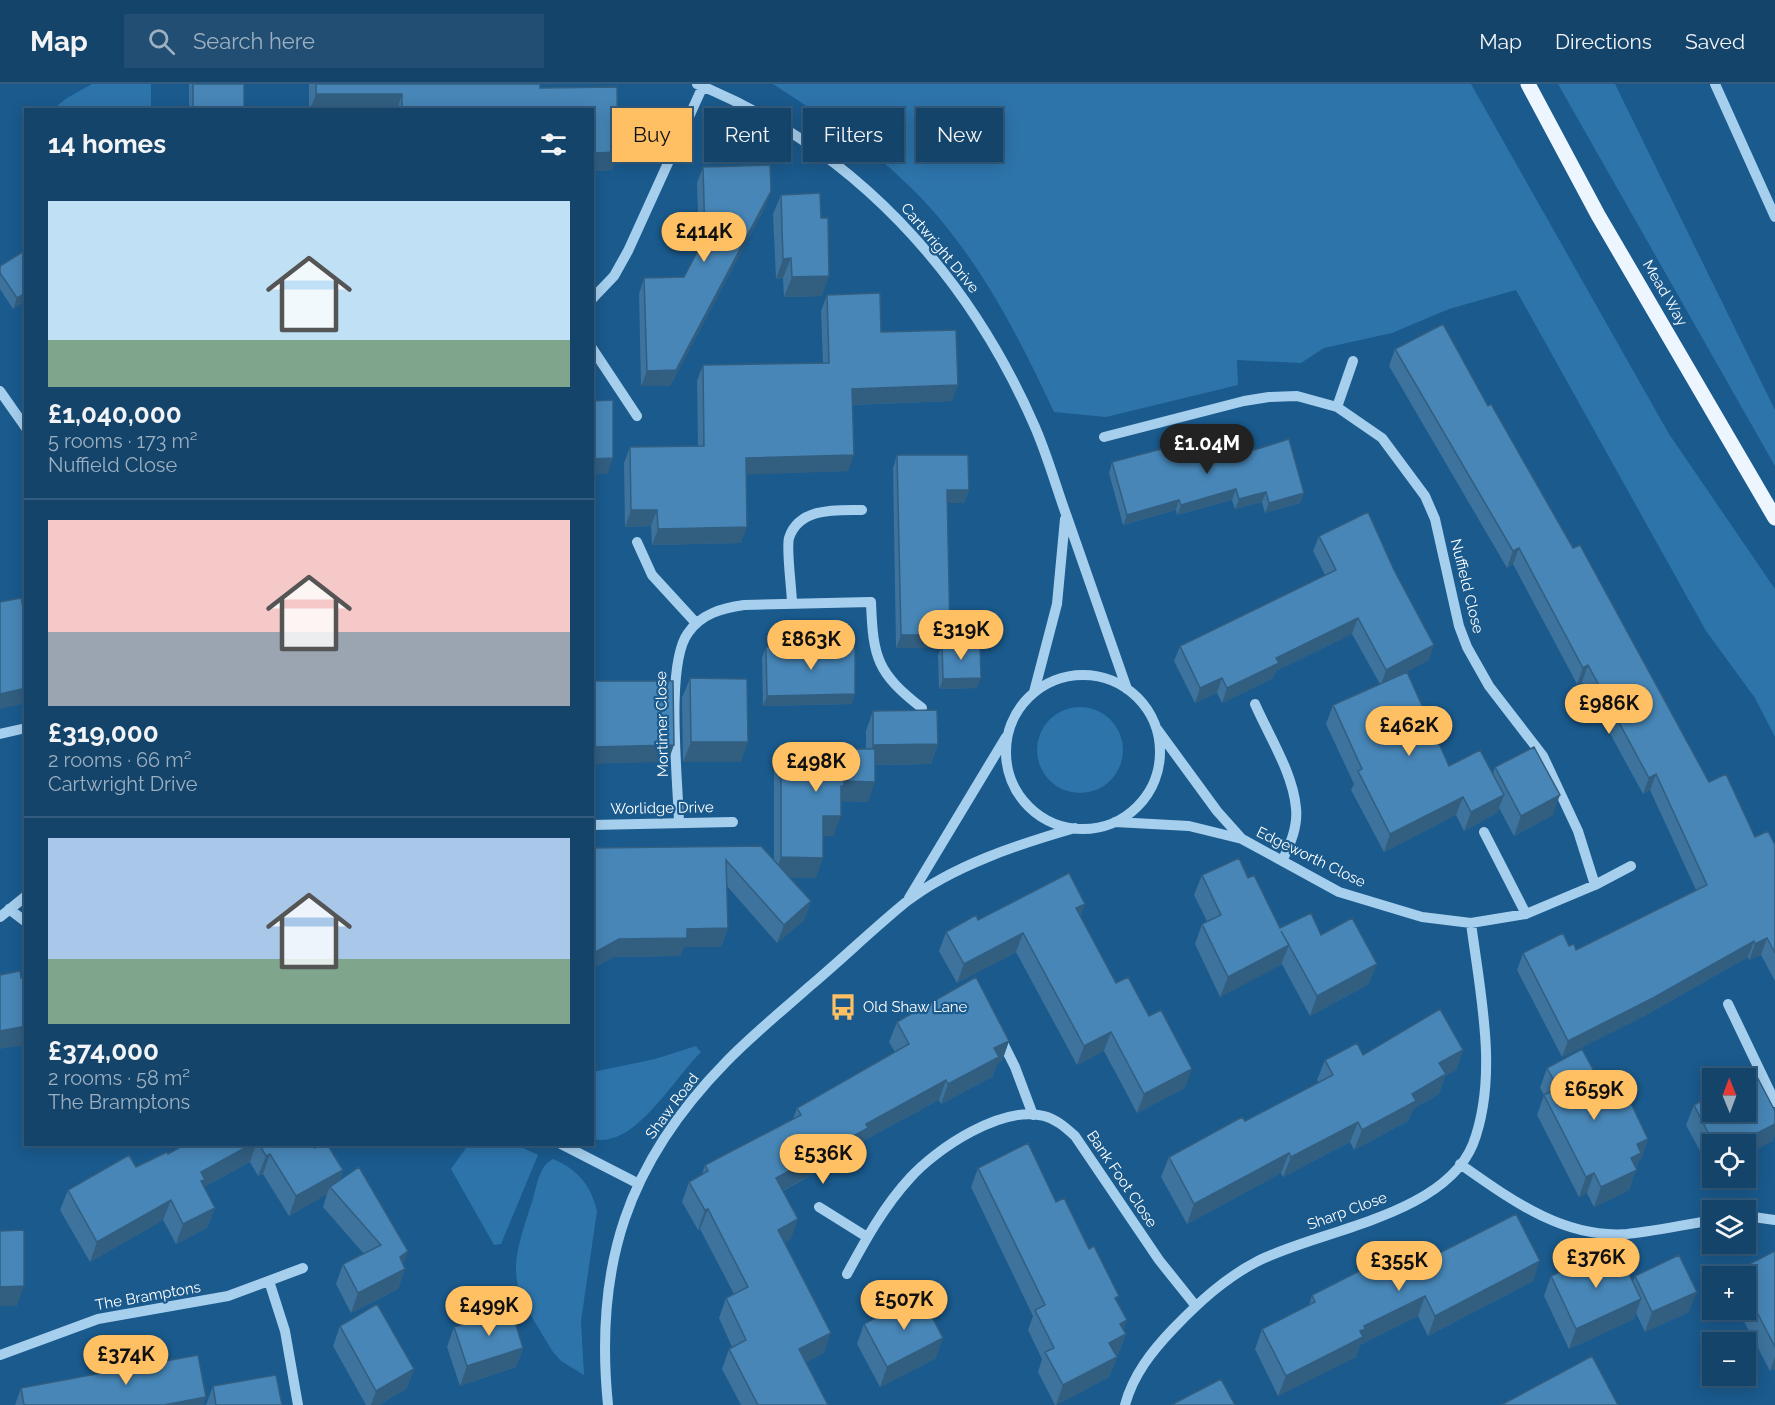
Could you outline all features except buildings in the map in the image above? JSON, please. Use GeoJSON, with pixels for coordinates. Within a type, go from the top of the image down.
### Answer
{"type":"FeatureCollection","features":[{"type":"Feature","properties":{"kind":"main road","name":"Mead Way"},"geometry":{"type":"LineString","coordinates":[[1528,84],[1598,215],[1775,518]]}},
{"type":"Feature","properties":{"kind":"street"},"geometry":{"type":"LineString","coordinates":[[1715,84],[1775,218]]}},
{"type":"Feature","properties":{"kind":"street"},"geometry":{"type":"LineString","coordinates":[[594,297],[614,276],[628,251],[700,85]]}},
{"type":"Feature","properties":{"kind":"street","name":"Cartwright Drive"},"geometry":{"type":"LineString","coordinates":[[700,85],[749,107],[804,139],[850,174],[917,240],[948,276],[997,350],[1047,456],[1127,689]]}},
{"type":"Feature","properties":{"kind":"street"},"geometry":{"type":"LineString","coordinates":[[594,351],[637,416]]}},
{"type":"Feature","properties":{"kind":"street"},"geometry":{"type":"LineString","coordinates":[[1337,407],[1353,361]]}},
{"type":"Feature","properties":{"kind":"street"},"geometry":{"type":"LineString","coordinates":[[0,391],[24,425]]}},
{"type":"Feature","properties":{"kind":"street","name":"Nuffield Close"},"geometry":{"type":"LineString","coordinates":[[1104,437],[1269,397],[1297,396],[1337,407],[1382,438],[1425,496],[1435,519],[1459,626],[1467,647],[1489,686],[1543,756],[1578,831],[1595,885]]}},
{"type":"Feature","properties":{"kind":"street"},"geometry":{"type":"LineString","coordinates":[[792,604],[789,538],[798,525],[811,514],[824,510],[862,510]]}},
{"type":"Feature","properties":{"kind":"street","name":"Cartwright Drive"},"geometry":{"type":"LineString","coordinates":[[1034,692],[1057,604],[1065,513]]}},
{"type":"Feature","properties":{"kind":"street"},"geometry":{"type":"LineString","coordinates":[[637,542],[652,575],[696,623],[726,607],[871,602],[872,638],[879,664],[903,693],[922,708]]}},
{"type":"Feature","properties":{"kind":"street","name":"Mortimer Close"},"geometry":{"type":"LineString","coordinates":[[679,823],[676,662],[684,640],[696,623]]}},
{"type":"Feature","properties":{"kind":"street"},"geometry":{"type":"LineString","coordinates":[[1080,675],[1105,678],[1127,689],[1145,706],[1156,729],[1160,749],[1158,770],[1151,789],[1138,805],[1103,826],[1075,828],[1062,826],[1043,817],[1026,804],[1013,783],[1006,759],[1008,734],[1017,711],[1034,692],[1055,680],[1080,675]]}},
{"type":"Feature","properties":{"kind":"street"},"geometry":{"type":"LineString","coordinates":[[1255,704],[1287,774],[1296,808],[1292,837],[1282,861]]}},
{"type":"Feature","properties":{"kind":"street"},"geometry":{"type":"LineString","coordinates":[[0,734],[24,728]]}},
{"type":"Feature","properties":{"kind":"street","name":"Edgeworth Close"},"geometry":{"type":"LineString","coordinates":[[1156,729],[1217,811],[1242,839]]}},
{"type":"Feature","properties":{"kind":"street","name":"Shaw Road"},"geometry":{"type":"LineString","coordinates":[[907,901],[1008,734]]}},
{"type":"Feature","properties":{"kind":"street","name":"Worlidge Drive"},"geometry":{"type":"LineString","coordinates":[[594,825],[733,822]]}},
{"type":"Feature","properties":{"kind":"street","name":"Edgeworth Close"},"geometry":{"type":"LineString","coordinates":[[1113,822],[1189,826],[1242,839],[1339,891],[1384,907],[1422,917],[1471,923]]}},
{"type":"Feature","properties":{"kind":"street","name":"Shaw Road"},"geometry":{"type":"LineString","coordinates":[[608,1405],[604,1354],[609,1273],[626,1214],[639,1184],[675,1123],[725,1063],[907,901],[1025,842],[1075,828]]}},
{"type":"Feature","properties":{"kind":"street"},"geometry":{"type":"LineString","coordinates":[[1484,832],[1526,914]]}},
{"type":"Feature","properties":{"kind":"street"},"geometry":{"type":"LineString","coordinates":[[1471,923],[1526,914],[1595,885],[1631,866]]}},
{"type":"Feature","properties":{"kind":"street"},"geometry":{"type":"LineString","coordinates":[[0,917],[24,898]]}},
{"type":"Feature","properties":{"kind":"street"},"geometry":{"type":"LineString","coordinates":[[9,909],[24,920]]}},
{"type":"Feature","properties":{"kind":"street","name":"Sharp Close"},"geometry":{"type":"LineString","coordinates":[[1125,1405],[1142,1367],[1196,1305],[1229,1277],[1261,1260],[1373,1221],[1437,1186],[1460,1164],[1474,1138],[1484,1091],[1484,1035],[1471,923]]}},
{"type":"Feature","properties":{"kind":"street"},"geometry":{"type":"LineString","coordinates":[[1728,1004],[1775,1102]]}},
{"type":"Feature","properties":{"kind":"street"},"geometry":{"type":"LineString","coordinates":[[997,1031],[1015,1067],[1033,1114]]}},
{"type":"Feature","properties":{"kind":"street","name":"Bank Foot Close"},"geometry":{"type":"LineString","coordinates":[[846,1274],[867,1237],[911,1176],[945,1149],[997,1121],[1012,1116],[1033,1114],[1061,1124],[1074,1136],[1159,1260],[1196,1305]]}},
{"type":"Feature","properties":{"kind":"street"},"geometry":{"type":"LineString","coordinates":[[565,1146],[639,1184]]}},
{"type":"Feature","properties":{"kind":"street"},"geometry":{"type":"LineString","coordinates":[[1460,1164],[1534,1212],[1585,1231],[1625,1234],[1702,1222]]}},
{"type":"Feature","properties":{"kind":"street"},"geometry":{"type":"LineString","coordinates":[[819,1207],[867,1237]]}},
{"type":"Feature","properties":{"kind":"street"},"geometry":{"type":"LineString","coordinates":[[1756,1217],[1775,1220]]}},
{"type":"Feature","properties":{"kind":"street","name":"The Bramptons"},"geometry":{"type":"LineString","coordinates":[[0,1355],[98,1319],[228,1296],[303,1268]]}},
{"type":"Feature","properties":{"kind":"street"},"geometry":{"type":"LineString","coordinates":[[269,1281],[285,1331],[298,1405]]}},
{"type":"Feature","properties":{"kind":"shaded area"},"geometry":{"type":"Polygon","coordinates":[[[92,84],[151,84],[151,108],[54,108],[92,84]]]}},
{"type":"Feature","properties":{"kind":"shaded area"},"geometry":{"type":"Polygon","coordinates":[[[773,84],[1471,84],[1669,434],[1775,589],[1775,737],[1755,698],[1706,631],[1516,290],[1449,309],[1392,333],[1324,348],[1301,363],[1237,360],[1238,385],[1106,417],[1054,412],[1008,320],[972,261],[929,207],[883,162],[904,162],[904,108],[809,108],[773,84]]]}},
{"type":"Feature","properties":{"kind":"shaded area"},"geometry":{"type":"Polygon","coordinates":[[[1558,84],[1615,84],[1775,410],[1775,466],[1558,84]]]}},
{"type":"Feature","properties":{"kind":"shaded area"},"geometry":{"type":"Polygon","coordinates":[[[1080,707],[1104,714],[1116,726],[1123,750],[1116,774],[1104,786],[1080,793],[1056,786],[1044,774],[1037,750],[1044,726],[1056,714],[1080,707]]]}},
{"type":"Feature","properties":{"kind":"shaded area"},"geometry":{"type":"Polygon","coordinates":[[[696,1046],[701,1052],[639,1123],[609,1139],[594,1139],[594,1072],[655,1059],[696,1046]]]}},
{"type":"Feature","properties":{"kind":"shaded area"},"geometry":{"type":"Polygon","coordinates":[[[467,1146],[519,1146],[538,1155],[501,1244],[494,1245],[451,1169],[467,1146]]]}},
{"type":"Feature","properties":{"kind":"shaded area"},"geometry":{"type":"Polygon","coordinates":[[[553,1159],[562,1163],[582,1179],[591,1193],[597,1211],[581,1321],[584,1375],[561,1361],[553,1352],[528,1309],[517,1279],[516,1264],[519,1247],[537,1182],[545,1166],[553,1159]]]}},
{"type":"Feature","properties":{"kind":"place","name":"Old Shaw Lane"},"geometry":{"type":"Point","coordinates":[843,1007]}}]}
